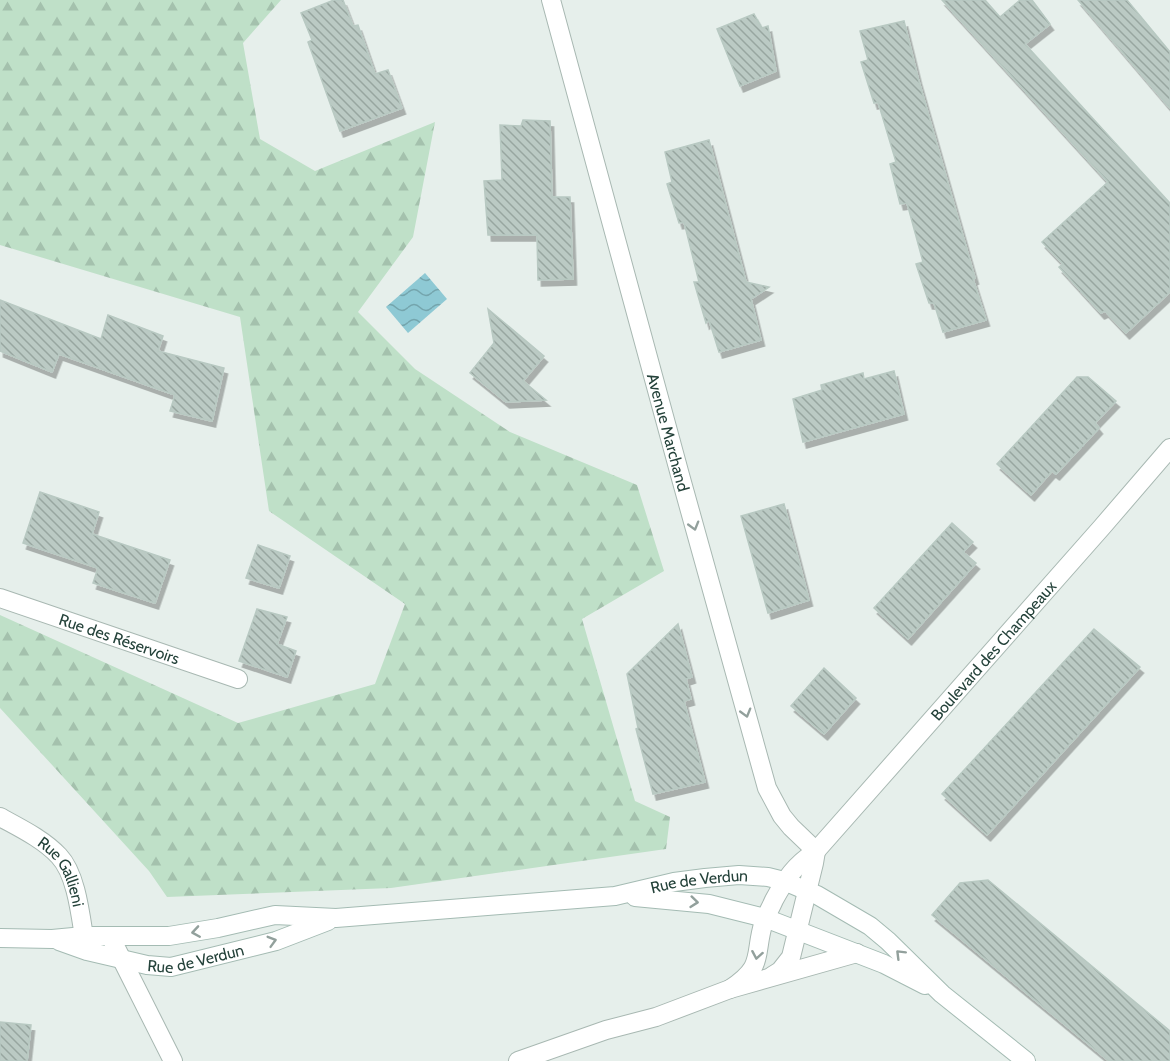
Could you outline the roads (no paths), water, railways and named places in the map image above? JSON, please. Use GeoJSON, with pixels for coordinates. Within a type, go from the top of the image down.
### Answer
{"type":"FeatureCollection","features":[{"type":"Feature","properties":{"kind":"street","name":"Avenue Marchand"},"geometry":{"type":"LineString","coordinates":[[551,0],[767,788],[791,828],[816,851]]}},
{"type":"Feature","properties":{"kind":"street","name":"Boulevard des Champeaux"},"geometry":{"type":"LineString","coordinates":[[730,989],[749,975],[757,962],[759,937],[765,918],[784,881],[802,860],[816,851],[1170,448]]}},
{"type":"Feature","properties":{"kind":"street","name":"Rue des Réservoirs"},"geometry":{"type":"LineString","coordinates":[[0,598],[238,679]]}},
{"type":"Feature","properties":{"kind":"street","name":"Rue Gallieni"},"geometry":{"type":"LineString","coordinates":[[0,818],[50,847],[68,868],[74,885],[85,943]]}},
{"type":"Feature","properties":{"kind":"street"},"geometry":{"type":"LineString","coordinates":[[770,978],[780,971],[791,957],[816,851]]}},
{"type":"Feature","properties":{"kind":"street","name":"Rue de Verdun"},"geometry":{"type":"LineString","coordinates":[[85,943],[110,936],[169,936],[275,915],[336,918],[615,896],[674,882],[739,875],[768,877],[784,881],[807,890],[850,913],[888,941],[942,994]]}},
{"type":"Feature","properties":{"kind":"street","name":"Rue de Verdun"},"geometry":{"type":"LineString","coordinates":[[615,896],[708,904],[765,918],[884,964],[942,994]]}},
{"type":"Feature","properties":{"kind":"street","name":"Rue de Verdun"},"geometry":{"type":"LineString","coordinates":[[0,938],[52,939],[85,943],[121,959],[147,965],[171,967],[276,940],[336,918]]}},
{"type":"Feature","properties":{"kind":"street"},"geometry":{"type":"LineString","coordinates":[[110,936],[173,1061]]}},
{"type":"Feature","properties":{"kind":"street"},"geometry":{"type":"LineString","coordinates":[[518,1061],[606,1030],[657,1017],[730,989],[857,953]]}},
{"type":"Feature","properties":{"kind":"street"},"geometry":{"type":"LineString","coordinates":[[942,994],[1026,1061]]}},
{"type":"Feature","properties":{"kind":"water"},"geometry":{"type":"Polygon","coordinates":[[[425,273],[447,299],[408,333],[386,307],[425,273]]]}}]}
